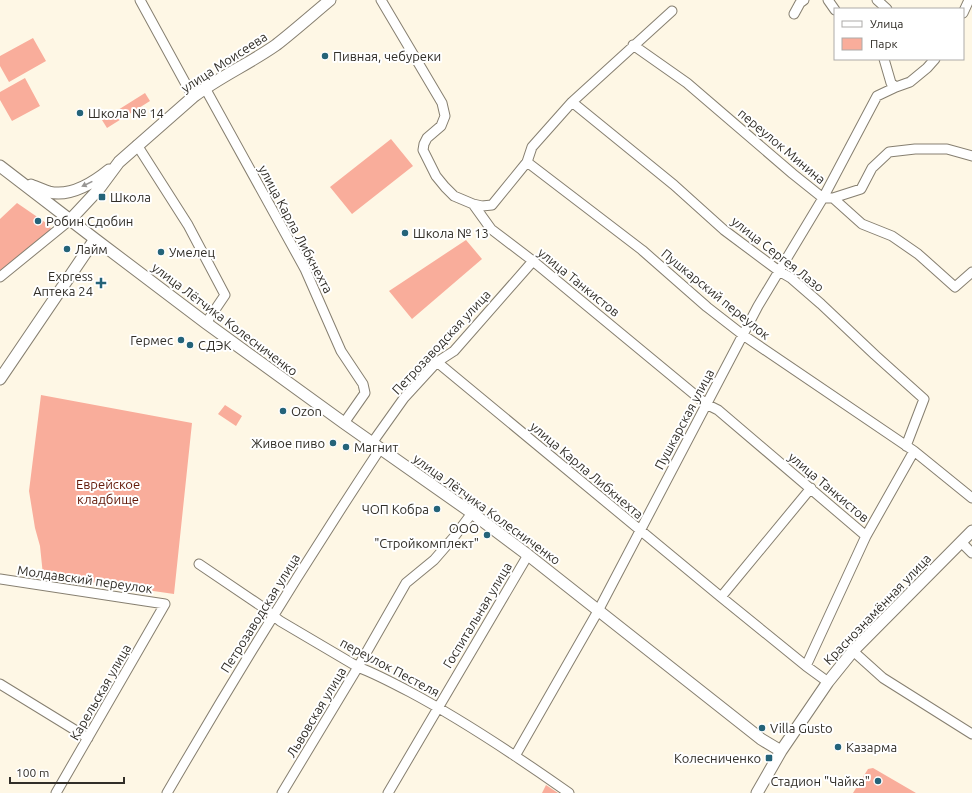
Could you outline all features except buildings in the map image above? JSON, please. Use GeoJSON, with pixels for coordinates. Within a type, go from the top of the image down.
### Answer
{"type":"FeatureCollection","features":[{"type":"Feature","properties":{"kind":"street"},"geometry":{"type":"LineString","coordinates":[[140,0],[193,97]]}},
{"type":"Feature","properties":{"kind":"street","name":"улица Моисеева"},"geometry":{"type":"LineString","coordinates":[[70,220],[99,189],[119,162],[193,97],[204,88],[245,65],[276,45],[330,0]]}},
{"type":"Feature","properties":{"kind":"street"},"geometry":{"type":"LineString","coordinates":[[380,0],[442,103],[445,116],[440,126],[427,138],[424,144],[423,150],[428,163],[436,176],[454,196],[482,206],[492,206],[527,162],[532,147],[572,102],[672,12]]}},
{"type":"Feature","properties":{"kind":"street"},"geometry":{"type":"LineString","coordinates":[[794,14],[800,3],[804,0]]}},
{"type":"Feature","properties":{"kind":"street"},"geometry":{"type":"LineString","coordinates":[[828,0],[834,9]]}},
{"type":"Feature","properties":{"kind":"street"},"geometry":{"type":"LineString","coordinates":[[877,0],[886,8]]}},
{"type":"Feature","properties":{"kind":"street"},"geometry":{"type":"LineString","coordinates":[[964,12],[969,0]]}},
{"type":"Feature","properties":{"kind":"street","name":"переулок Минина"},"geometry":{"type":"LineString","coordinates":[[634,45],[687,83],[823,198],[833,198],[862,224],[892,236],[918,254],[955,287],[972,272]]}},
{"type":"Feature","properties":{"kind":"street"},"geometry":{"type":"LineString","coordinates":[[884,60],[891,83],[896,87],[910,82],[934,60]]}},
{"type":"Feature","properties":{"kind":"street","name":"Пушкарская улица"},"geometry":{"type":"LineString","coordinates":[[516,756],[598,611],[743,335],[823,198],[877,96],[896,87]]}},
{"type":"Feature","properties":{"kind":"street","name":"улица Карла Либкнехта"},"geometry":{"type":"LineString","coordinates":[[204,88],[305,269],[341,351],[363,384],[365,393],[344,423]]}},
{"type":"Feature","properties":{"kind":"street","name":"улица Сергея Лазо"},"geometry":{"type":"LineString","coordinates":[[572,102],[674,185],[724,230],[779,271],[791,278],[924,399],[910,448]]}},
{"type":"Feature","properties":{"kind":"street"},"geometry":{"type":"LineString","coordinates":[[137,145],[188,225],[225,295],[206,323]]}},
{"type":"Feature","properties":{"kind":"street"},"geometry":{"type":"LineString","coordinates":[[833,198],[861,189],[872,168],[889,152],[915,149],[947,148],[972,156]]}},
{"type":"Feature","properties":{"kind":"street"},"geometry":{"type":"LineString","coordinates":[[18,180],[50,192],[63,192],[88,184],[102,176],[119,162]]}},
{"type":"Feature","properties":{"kind":"street","name":"Пушкарский переулок"},"geometry":{"type":"LineString","coordinates":[[527,162],[642,250],[707,307],[743,335],[910,448],[972,498]]}},
{"type":"Feature","properties":{"kind":"street","name":"улица Лётчика Колесниченко"},"geometry":{"type":"LineString","coordinates":[[0,166],[206,323],[376,446],[472,513],[528,555],[761,739],[781,751]]}},
{"type":"Feature","properties":{"kind":"street","name":"улица Танкистов"},"geometry":{"type":"LineString","coordinates":[[474,204],[491,229],[706,404],[718,410],[866,536]]}},
{"type":"Feature","properties":{"kind":"street"},"geometry":{"type":"LineString","coordinates":[[0,277],[70,220]]}},
{"type":"Feature","properties":{"kind":"street"},"geometry":{"type":"LineString","coordinates":[[0,379],[94,239]]}},
{"type":"Feature","properties":{"kind":"street","name":"Петрозаводская улица"},"geometry":{"type":"LineString","coordinates":[[167,793],[227,691],[340,509],[404,398],[437,362],[454,351],[532,261]]}},
{"type":"Feature","properties":{"kind":"street","name":"улица Карла Либкнехта"},"geometry":{"type":"LineString","coordinates":[[437,362],[721,597],[828,682]]}},
{"type":"Feature","properties":{"kind":"street"},"geometry":{"type":"LineString","coordinates":[[806,666],[866,536],[910,448]]}},
{"type":"Feature","properties":{"kind":"street"},"geometry":{"type":"LineString","coordinates":[[721,597],[811,488]]}},
{"type":"Feature","properties":{"kind":"street","name":"Львовская улица"},"geometry":{"type":"LineString","coordinates":[[282,793],[358,667],[406,583],[434,560],[472,513]]}},
{"type":"Feature","properties":{"kind":"street","name":"Краснознамённая улица"},"geometry":{"type":"LineString","coordinates":[[757,793],[781,751],[828,682],[853,651],[972,531]]}},
{"type":"Feature","properties":{"kind":"street"},"geometry":{"type":"LineString","coordinates":[[961,542],[972,553]]}},
{"type":"Feature","properties":{"kind":"street","name":"Госпитальная улица"},"geometry":{"type":"LineString","coordinates":[[388,793],[528,555]]}},
{"type":"Feature","properties":{"kind":"street","name":"переулок Пестеля"},"geometry":{"type":"LineString","coordinates":[[199,564],[280,621],[358,667],[371,672],[438,707],[516,756],[570,793]]}},
{"type":"Feature","properties":{"kind":"street","name":"Молдавский переулок"},"geometry":{"type":"LineString","coordinates":[[0,579],[166,604]]}},
{"type":"Feature","properties":{"kind":"street","name":"Карельская улица"},"geometry":{"type":"LineString","coordinates":[[56,793],[166,604]]}},
{"type":"Feature","properties":{"kind":"street"},"geometry":{"type":"LineString","coordinates":[[853,651],[883,678],[972,734]]}},
{"type":"Feature","properties":{"kind":"street"},"geometry":{"type":"LineString","coordinates":[[0,684],[88,738]]}},
{"type":"Feature","properties":{"kind":"green space"},"geometry":{"type":"Polygon","coordinates":[[[33,38],[46,61],[9,82],[0,66],[0,56],[33,38]]]}},
{"type":"Feature","properties":{"kind":"green space"},"geometry":{"type":"Polygon","coordinates":[[[25,78],[40,106],[12,121],[0,100],[0,92],[25,78]]]}},
{"type":"Feature","properties":{"kind":"green space"},"geometry":{"type":"Polygon","coordinates":[[[145,93],[150,101],[107,128],[102,120],[145,93]]]}},
{"type":"Feature","properties":{"kind":"green space"},"geometry":{"type":"Polygon","coordinates":[[[391,139],[413,166],[352,214],[330,187],[391,139]]]}},
{"type":"Feature","properties":{"kind":"green space"},"geometry":{"type":"Polygon","coordinates":[[[17,203],[49,225],[51,229],[49,234],[0,274],[0,219],[17,203]]]}},
{"type":"Feature","properties":{"kind":"green space"},"geometry":{"type":"Polygon","coordinates":[[[466,240],[482,259],[412,319],[389,291],[466,240]]]}},
{"type":"Feature","properties":{"kind":"green space","name":"Еврейское кладбище"},"geometry":{"type":"Polygon","coordinates":[[[41,395],[192,423],[174,594],[43,575],[40,546],[35,528],[29,491],[41,395]]]}},
{"type":"Feature","properties":{"kind":"green space"},"geometry":{"type":"Polygon","coordinates":[[[225,405],[242,416],[236,426],[218,414],[225,405]]]}},
{"type":"Feature","properties":{"kind":"green space","name":"Стадион \"Чайка\""},"geometry":{"type":"Polygon","coordinates":[[[873,768],[916,793],[853,793],[868,769],[873,768]]]}},
{"type":"Feature","properties":{"kind":"green space"},"geometry":{"type":"Polygon","coordinates":[[[546,785],[558,793],[542,793],[546,785]]]}},
{"type":"Feature","properties":{"kind":"place","name":"Пивная, чебуреки"},"geometry":{"type":"Point","coordinates":[325,56]}},
{"type":"Feature","properties":{"kind":"place","name":"Школа № 14"},"geometry":{"type":"Point","coordinates":[80,113]}},
{"type":"Feature","properties":{"kind":"place","name":"Школа"},"geometry":{"type":"Point","coordinates":[102,197]}},
{"type":"Feature","properties":{"kind":"place","name":"Робин Сдобин"},"geometry":{"type":"Point","coordinates":[38,221]}},
{"type":"Feature","properties":{"kind":"place","name":"Школа № 13"},"geometry":{"type":"Point","coordinates":[405,233]}},
{"type":"Feature","properties":{"kind":"place","name":"Лайм"},"geometry":{"type":"Point","coordinates":[67,249]}},
{"type":"Feature","properties":{"kind":"place","name":"Умелец"},"geometry":{"type":"Point","coordinates":[161,252]}},
{"type":"Feature","properties":{"kind":"place","name":"Express Аптека 24"},"geometry":{"type":"Point","coordinates":[101,283]}},
{"type":"Feature","properties":{"kind":"place","name":"Гермес"},"geometry":{"type":"Point","coordinates":[181,340]}},
{"type":"Feature","properties":{"kind":"place","name":"СДЭК"},"geometry":{"type":"Point","coordinates":[190,345]}},
{"type":"Feature","properties":{"kind":"place","name":"Ozon"},"geometry":{"type":"Point","coordinates":[283,411]}},
{"type":"Feature","properties":{"kind":"place","name":"Живое пиво"},"geometry":{"type":"Point","coordinates":[333,443]}},
{"type":"Feature","properties":{"kind":"place","name":"Магнит"},"geometry":{"type":"Point","coordinates":[346,447]}},
{"type":"Feature","properties":{"kind":"place","name":"ЧОП Кобра"},"geometry":{"type":"Point","coordinates":[437,509]}},
{"type":"Feature","properties":{"kind":"place","name":"ООО \"Стройкомплект\""},"geometry":{"type":"Point","coordinates":[487,535]}},
{"type":"Feature","properties":{"kind":"place","name":"Villa Gusto"},"geometry":{"type":"Point","coordinates":[762,728]}},
{"type":"Feature","properties":{"kind":"place","name":"Казарма"},"geometry":{"type":"Point","coordinates":[838,747]}},
{"type":"Feature","properties":{"kind":"place","name":"Колесниченко"},"geometry":{"type":"Point","coordinates":[769,758]}},
{"type":"Feature","properties":{"kind":"place","name":"Стадион \"Чайка\""},"geometry":{"type":"Point","coordinates":[878,781]}}]}
